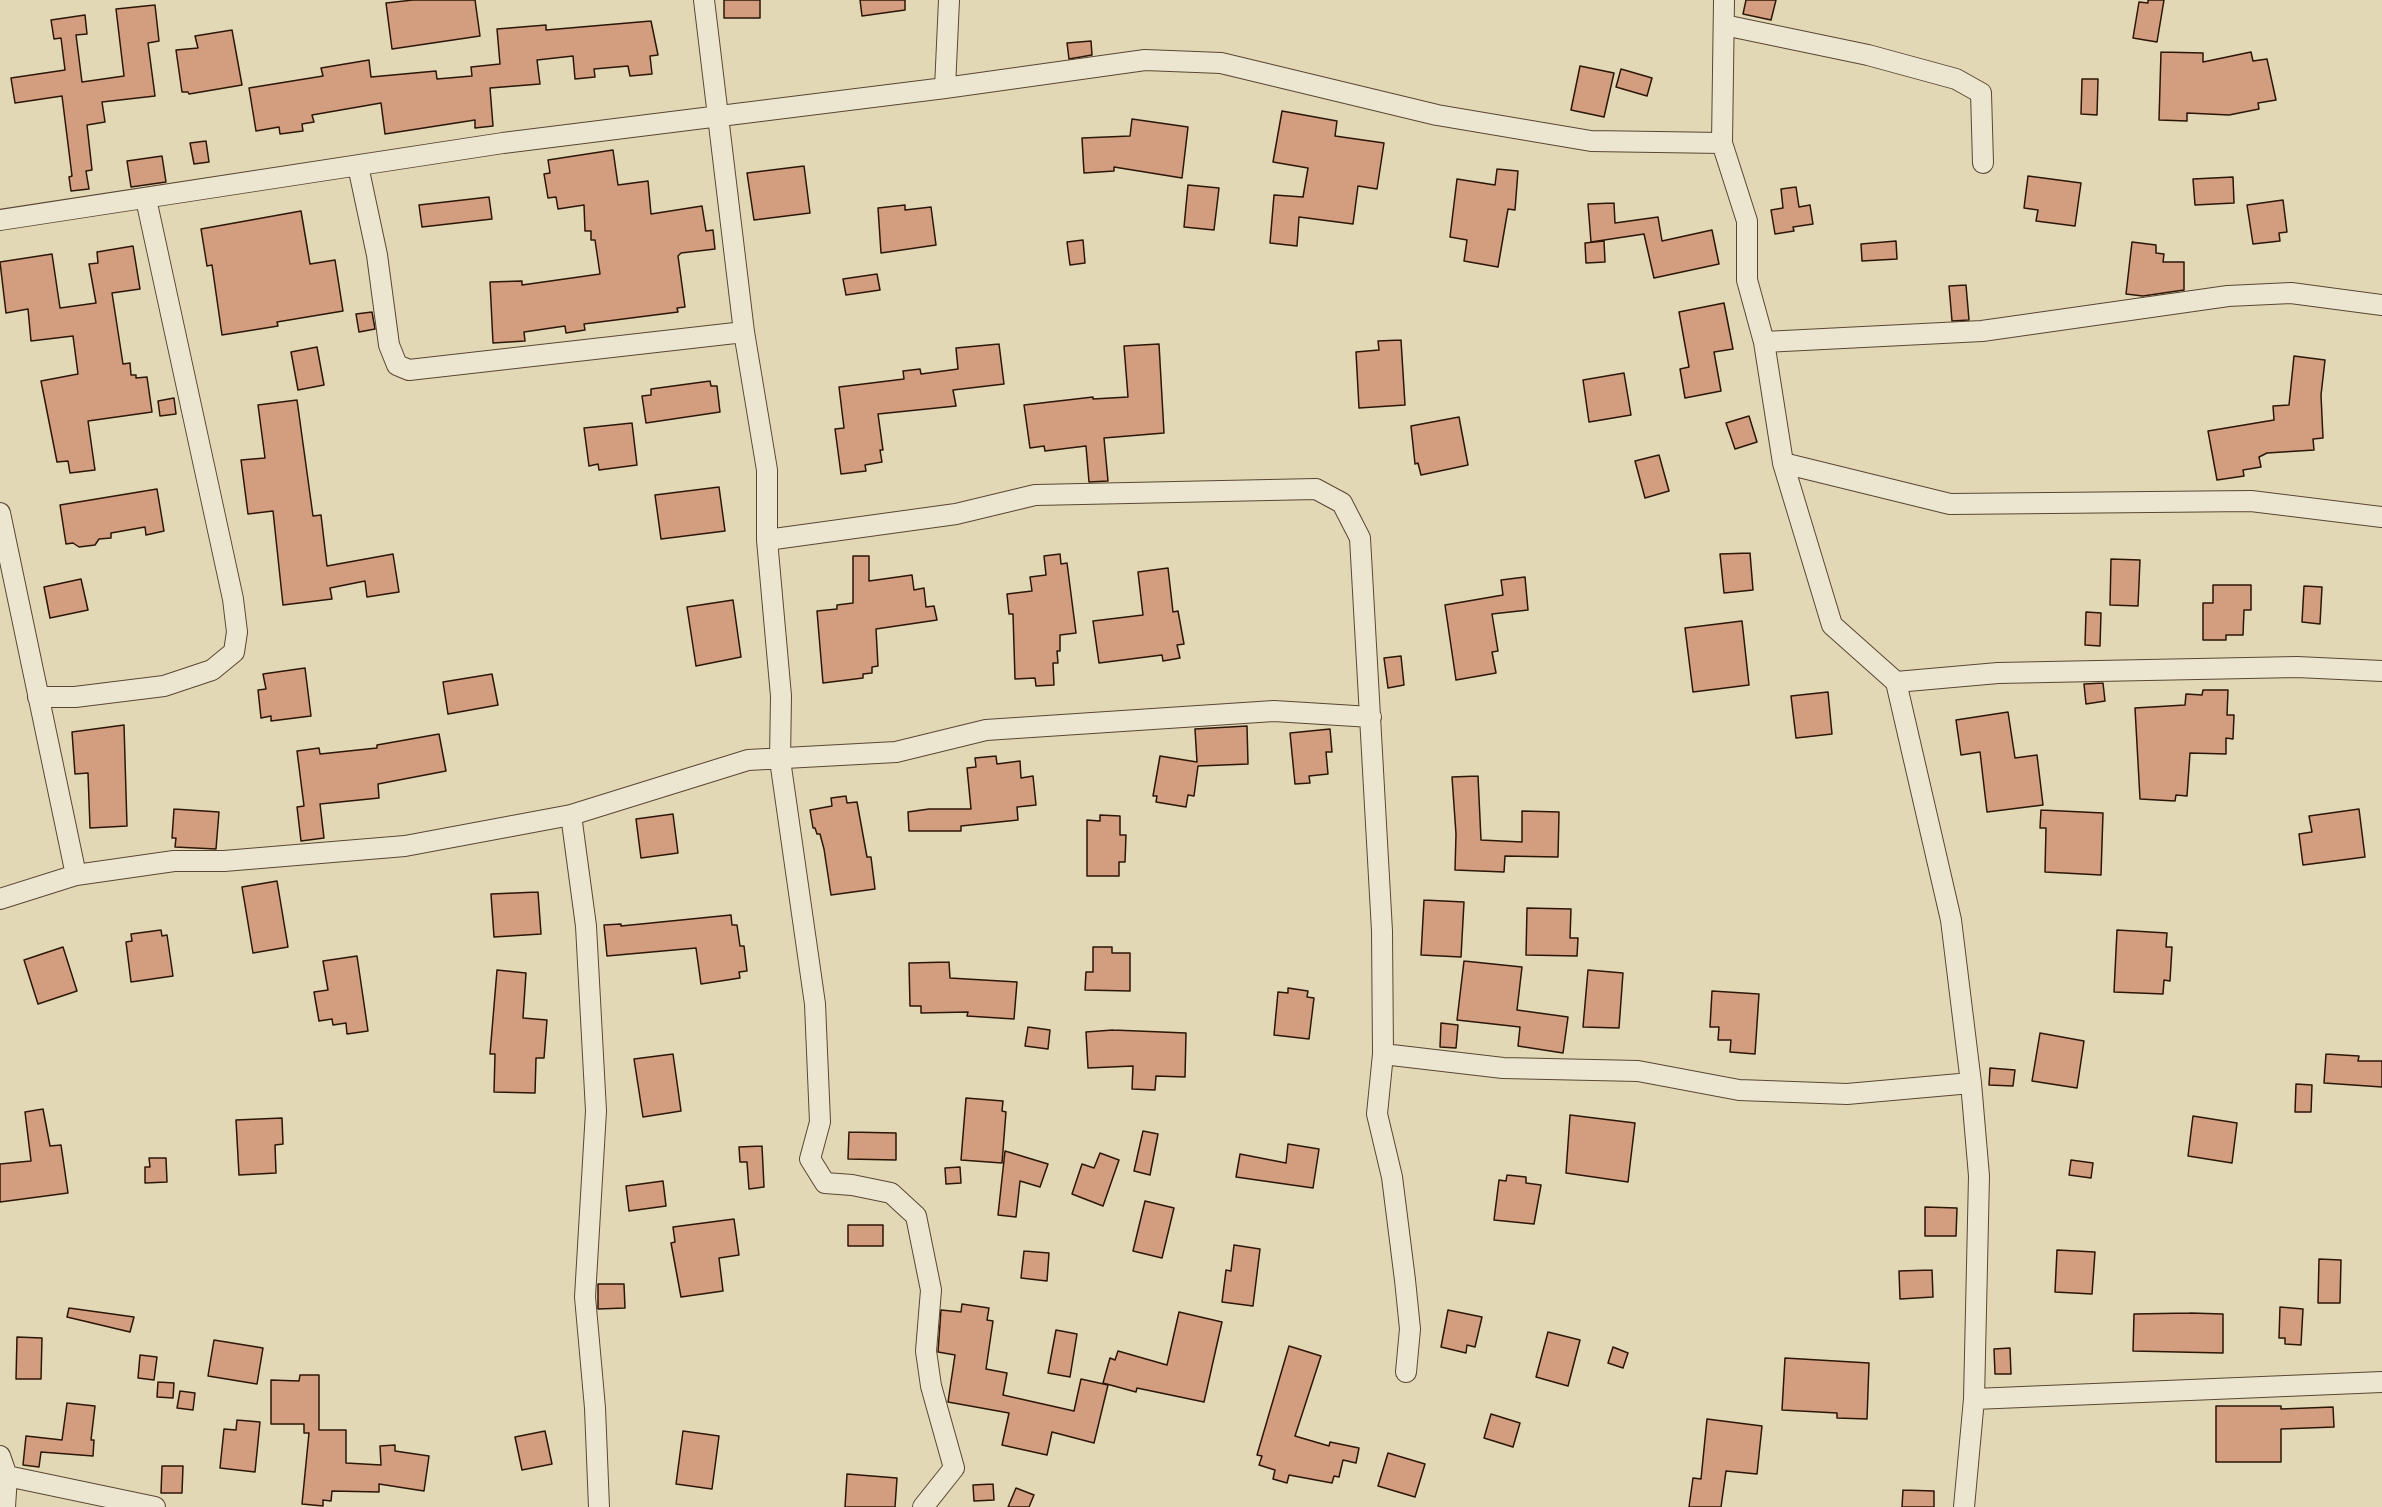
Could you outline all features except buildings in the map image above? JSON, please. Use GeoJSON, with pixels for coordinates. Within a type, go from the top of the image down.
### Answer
{"type":"FeatureCollection","features":[{"type":"Feature","properties":{"kind":"street"},"geometry":{"type":"LineString","coordinates":[[704,0],[744,332],[767,470],[767,540],[781,696],[780,760],[815,1004],[820,1122],[810,1159],[825,1183],[852,1185],[891,1193],[915,1216],[932,1290],[926,1351],[931,1386],[954,1468],[923,1507]]}},
{"type":"Feature","properties":{"kind":"street"},"geometry":{"type":"LineString","coordinates":[[945,88],[949,0]]}},
{"type":"Feature","properties":{"kind":"street"},"geometry":{"type":"LineString","coordinates":[[1724,0],[1722,143],[1747,221],[1747,280],[1764,342],[1783,463],[1832,625],[1896,682],[1951,920],[1971,1083],[1979,1176],[1974,1399],[1964,1507]]}},
{"type":"Feature","properties":{"kind":"street"},"geometry":{"type":"LineString","coordinates":[[1724,25],[1868,55],[1956,79],[1981,93],[1983,163]]}},
{"type":"Feature","properties":{"kind":"street"},"geometry":{"type":"LineString","coordinates":[[0,220],[503,143],[945,88],[1145,60],[1221,63],[1437,115],[1591,141],[1722,143]]}},
{"type":"Feature","properties":{"kind":"street"},"geometry":{"type":"LineString","coordinates":[[358,166],[377,255],[389,345],[397,365],[409,370],[744,332]]}},
{"type":"Feature","properties":{"kind":"street"},"geometry":{"type":"LineString","coordinates":[[38,697],[75,697],[164,686],[212,670],[234,652],[237,632],[231,588],[146,199]]}},
{"type":"Feature","properties":{"kind":"street"},"geometry":{"type":"LineString","coordinates":[[1764,342],[1982,331],[2229,296],[2291,293],[2382,305]]}},
{"type":"Feature","properties":{"kind":"street"},"geometry":{"type":"LineString","coordinates":[[1783,463],[1950,504],[2251,501],[2382,517]]}},
{"type":"Feature","properties":{"kind":"street"},"geometry":{"type":"LineString","coordinates":[[767,540],[956,514],[1035,495],[1316,489],[1342,503],[1360,538],[1382,931],[1383,1054],[1377,1114],[1392,1177],[1405,1280],[1410,1329],[1406,1372]]}},
{"type":"Feature","properties":{"kind":"street"},"geometry":{"type":"LineString","coordinates":[[0,513],[76,875]]}},
{"type":"Feature","properties":{"kind":"street"},"geometry":{"type":"LineString","coordinates":[[1896,682],[2010,672],[2297,667],[2382,671]]}},
{"type":"Feature","properties":{"kind":"street"},"geometry":{"type":"LineString","coordinates":[[0,899],[76,875],[174,861],[224,861],[405,846],[571,815],[748,760],[896,752],[986,730],[1274,711],[1371,717]]}},
{"type":"Feature","properties":{"kind":"street"},"geometry":{"type":"LineString","coordinates":[[571,815],[585,926],[597,1111],[585,1297],[595,1408],[599,1507]]}},
{"type":"Feature","properties":{"kind":"street"},"geometry":{"type":"LineString","coordinates":[[1383,1054],[1503,1068],[1638,1071],[1739,1090],[1847,1094],[1971,1083]]}},
{"type":"Feature","properties":{"kind":"street"},"geometry":{"type":"LineString","coordinates":[[1974,1399],[2382,1382]]}},
{"type":"Feature","properties":{"kind":"street"},"geometry":{"type":"LineString","coordinates":[[0,1456],[7,1476],[5,1507]]}},
{"type":"Feature","properties":{"kind":"street"},"geometry":{"type":"LineString","coordinates":[[7,1476],[155,1507]]}}]}
